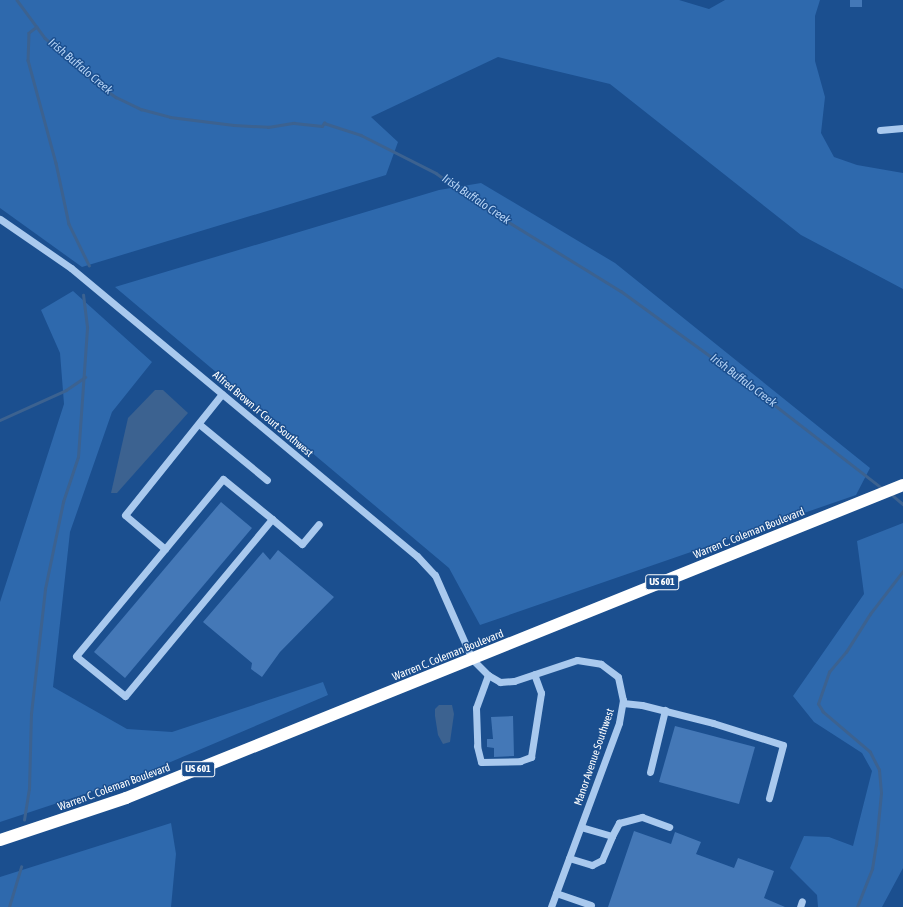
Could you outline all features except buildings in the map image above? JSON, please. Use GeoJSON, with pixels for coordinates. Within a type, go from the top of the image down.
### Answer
{"type":"FeatureCollection","features":[{"type":"Feature","properties":{"kind":"highway","name":"Warren C. Coleman Boulevard"},"geometry":{"type":"LineString","coordinates":[[0,840],[126,798],[903,485]]}},
{"type":"Feature","properties":{"kind":"street"},"geometry":{"type":"LineString","coordinates":[[880,130],[903,128]]}},
{"type":"Feature","properties":{"kind":"street","name":"Alfred Brown Jr Court Southwest"},"geometry":{"type":"LineString","coordinates":[[0,219],[70,268],[417,556],[435,575],[472,659]]}},
{"type":"Feature","properties":{"kind":"street"},"geometry":{"type":"LineString","coordinates":[[165,549],[125,515],[222,394]]}},
{"type":"Feature","properties":{"kind":"street"},"geometry":{"type":"LineString","coordinates":[[199,424],[267,480]]}},
{"type":"Feature","properties":{"kind":"street"},"geometry":{"type":"LineString","coordinates":[[272,519],[125,696],[76,656],[223,479],[272,519],[302,544],[319,524]]}},
{"type":"Feature","properties":{"kind":"street","name":"Manor Avenue Southwest"},"geometry":{"type":"LineString","coordinates":[[472,659],[488,675],[506,682],[534,674],[568,661],[585,660],[601,664],[618,677],[623,691],[623,703],[619,722],[551,907]]}},
{"type":"Feature","properties":{"kind":"street"},"geometry":{"type":"LineString","coordinates":[[488,675],[476,708],[477,746],[481,762],[520,761],[531,757],[541,693],[534,674]]}},
{"type":"Feature","properties":{"kind":"street"},"geometry":{"type":"LineString","coordinates":[[623,703],[665,710],[783,745],[769,798]]}},
{"type":"Feature","properties":{"kind":"street"},"geometry":{"type":"LineString","coordinates":[[650,772],[665,710]]}},
{"type":"Feature","properties":{"kind":"street"},"geometry":{"type":"LineString","coordinates":[[569,858],[592,866],[602,860],[612,836],[620,823],[642,817],[669,827]]}},
{"type":"Feature","properties":{"kind":"street"},"geometry":{"type":"LineString","coordinates":[[581,827],[612,836]]}},
{"type":"Feature","properties":{"kind":"street"},"geometry":{"type":"LineString","coordinates":[[556,893],[590,905]]}},
{"type":"Feature","properties":{"kind":"shaded area"},"geometry":{"type":"Polygon","coordinates":[[[0,0],[679,0],[709,9],[725,0],[820,0],[815,16],[815,61],[825,97],[821,133],[834,157],[857,165],[903,173],[903,289],[801,235],[610,84],[498,57],[371,117],[398,142],[386,175],[82,267],[0,208],[0,0]]]}},
{"type":"Feature","properties":{"kind":"shaded area"},"geometry":{"type":"Polygon","coordinates":[[[481,183],[615,263],[870,468],[856,495],[480,625],[449,568],[115,287],[439,190],[481,183]]]}},
{"type":"Feature","properties":{"kind":"shaded area"},"geometry":{"type":"Polygon","coordinates":[[[73,291],[152,362],[112,412],[70,532],[53,687],[127,729],[172,732],[323,682],[328,695],[133,778],[0,822],[0,602],[64,404],[60,353],[41,310],[73,291]]]}},
{"type":"Feature","properties":{"kind":"shaded area"},"geometry":{"type":"Polygon","coordinates":[[[155,390],[163,390],[188,413],[117,493],[111,493],[128,418],[155,390]]]}},
{"type":"Feature","properties":{"kind":"shaded area"},"geometry":{"type":"Polygon","coordinates":[[[903,523],[903,868],[882,907],[818,907],[817,895],[790,868],[804,836],[829,837],[853,846],[872,771],[862,753],[814,722],[793,696],[864,594],[857,541],[903,523]]]}},
{"type":"Feature","properties":{"kind":"shaded area"},"geometry":{"type":"Polygon","coordinates":[[[439,705],[452,705],[454,714],[450,742],[443,744],[438,735],[435,716],[435,709],[439,705]]]}},
{"type":"Feature","properties":{"kind":"shaded area"},"geometry":{"type":"Polygon","coordinates":[[[171,823],[176,854],[171,907],[0,907],[0,877],[171,823]]]}},
{"type":"Feature","properties":{"kind":"waterway","name":"Irish Buffalo Creek"},"geometry":{"type":"LineString","coordinates":[[17,0],[45,38],[95,82],[116,97],[141,109],[170,117],[234,125],[268,127],[294,123],[322,126],[324,123],[361,135],[436,173],[481,205],[621,291],[728,369],[883,489]]}},
{"type":"Feature","properties":{"kind":"waterway"},"geometry":{"type":"LineString","coordinates":[[37,27],[29,33],[28,60],[56,163],[69,224],[89,265]]}},
{"type":"Feature","properties":{"kind":"waterway"},"geometry":{"type":"LineString","coordinates":[[24,820],[29,789],[31,714],[45,589],[63,502],[78,457],[87,327],[83,295]]}},
{"type":"Feature","properties":{"kind":"waterway"},"geometry":{"type":"LineString","coordinates":[[0,420],[66,390],[85,377]]}},
{"type":"Feature","properties":{"kind":"waterway","name":"Irish Buffalo Creek"},"geometry":{"type":"LineString","coordinates":[[891,494],[903,504]]}},
{"type":"Feature","properties":{"kind":"waterway"},"geometry":{"type":"LineString","coordinates":[[857,907],[872,869],[876,845],[881,793],[879,770],[870,752],[823,712],[818,704],[829,672],[846,652],[870,614],[903,571]]}},
{"type":"Feature","properties":{"kind":"waterway"},"geometry":{"type":"LineString","coordinates":[[9,907],[21,867]]}}]}
